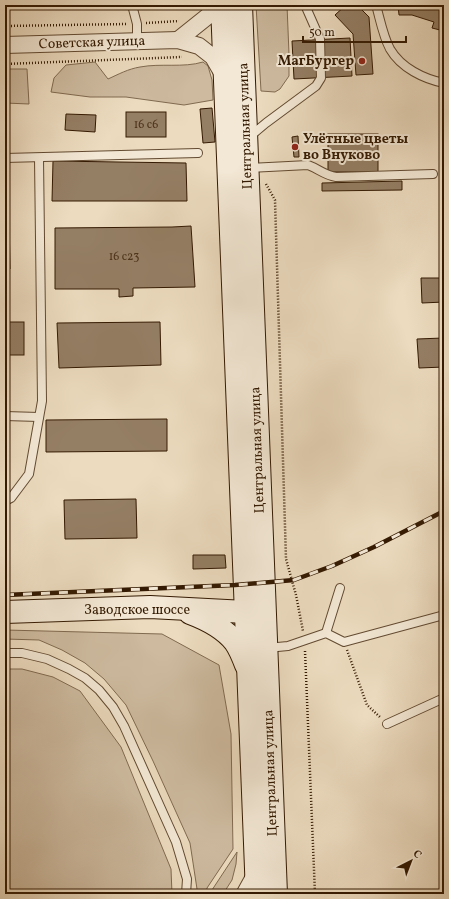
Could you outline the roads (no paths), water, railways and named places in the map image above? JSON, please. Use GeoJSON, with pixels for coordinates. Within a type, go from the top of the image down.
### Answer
{"type":"FeatureCollection","features":[{"type":"Feature","properties":{"kind":"main road","name":"Центральная улица"},"geometry":{"type":"LineString","coordinates":[[222,5],[257,894]]}},
{"type":"Feature","properties":{"kind":"main road","name":"Центральная улица"},"geometry":{"type":"LineString","coordinates":[[241,5],[246,139],[254,168],[265,622],[276,894]]}},
{"type":"Feature","properties":{"kind":"main road","name":"Заводское шоссе"},"geometry":{"type":"LineString","coordinates":[[5,612],[175,608],[246,612],[257,614],[265,622]]}},
{"type":"Feature","properties":{"kind":"main road"},"geometry":{"type":"LineString","coordinates":[[175,608],[201,617],[224,632],[235,642],[248,669]]}},
{"type":"Feature","properties":{"kind":"street"},"geometry":{"type":"LineString","coordinates":[[178,40],[208,16],[216,5]]}},
{"type":"Feature","properties":{"kind":"street","name":"Советская улица"},"geometry":{"type":"LineString","coordinates":[[5,45],[178,40],[199,46],[213,57],[225,76]]}},
{"type":"Feature","properties":{"kind":"lane"},"geometry":{"type":"LineString","coordinates":[[132,5],[137,24],[137,41]]}},
{"type":"Feature","properties":{"kind":"lane"},"geometry":{"type":"LineString","coordinates":[[246,139],[316,86],[320,78],[320,39],[306,5]]}},
{"type":"Feature","properties":{"kind":"lane"},"geometry":{"type":"LineString","coordinates":[[376,5],[387,42],[390,49],[398,59],[411,70],[444,83]]}},
{"type":"Feature","properties":{"kind":"lane"},"geometry":{"type":"LineString","coordinates":[[5,158],[198,154]]}},
{"type":"Feature","properties":{"kind":"lane"},"geometry":{"type":"LineString","coordinates":[[5,501],[11,498],[29,474],[42,401],[39,158]]}},
{"type":"Feature","properties":{"kind":"lane"},"geometry":{"type":"LineString","coordinates":[[254,168],[308,165],[329,176],[336,177],[433,174]]}},
{"type":"Feature","properties":{"kind":"lane"},"geometry":{"type":"LineString","coordinates":[[5,416],[39,417]]}},
{"type":"Feature","properties":{"kind":"lane"},"geometry":{"type":"LineString","coordinates":[[326,633],[340,588]]}},
{"type":"Feature","properties":{"kind":"lane"},"geometry":{"type":"LineString","coordinates":[[266,648],[288,646],[326,633],[344,642],[444,615]]}},
{"type":"Feature","properties":{"kind":"lane"},"geometry":{"type":"LineString","coordinates":[[5,653],[22,653],[47,659],[70,669],[85,678],[99,690],[113,707],[124,726],[176,842],[187,879],[186,894]]}},
{"type":"Feature","properties":{"kind":"lane"},"geometry":{"type":"LineString","coordinates":[[387,724],[444,698]]}},
{"type":"Feature","properties":{"kind":"lane"},"geometry":{"type":"LineString","coordinates":[[240,894],[256,864]]}},
{"type":"Feature","properties":{"kind":"railway"},"geometry":{"type":"LineString","coordinates":[[5,595],[235,585],[294,580],[332,566],[374,547],[444,511]]}},
{"type":"Feature","properties":{"kind":"place","name":"МагБургер"},"geometry":{"type":"Point","coordinates":[362,61]}},
{"type":"Feature","properties":{"kind":"place","name":"Улётные цветы во Внуково"},"geometry":{"type":"Point","coordinates":[295,147]}}]}
